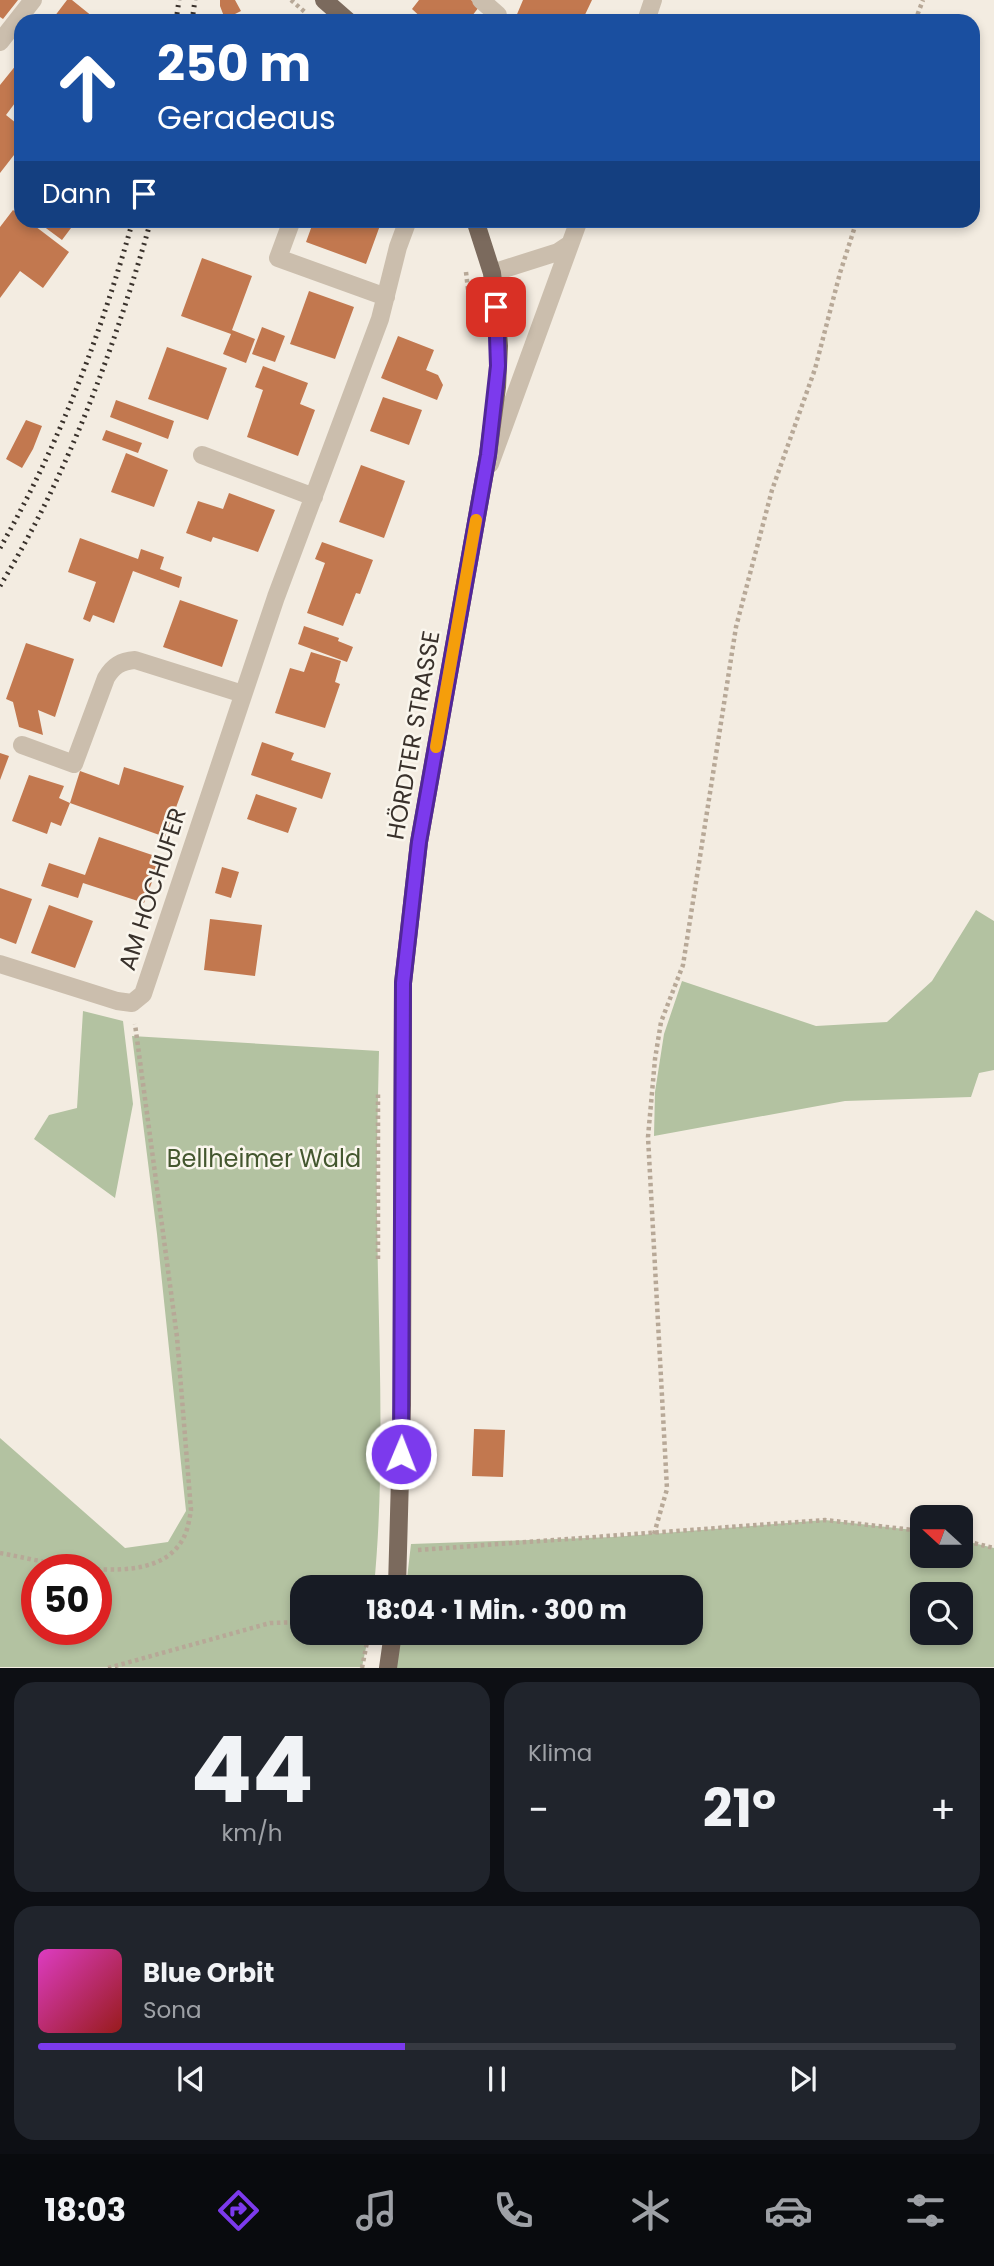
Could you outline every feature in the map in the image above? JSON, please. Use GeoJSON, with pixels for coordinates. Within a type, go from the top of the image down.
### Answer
{"type":"FeatureCollection","features":[{"type":"Feature","properties":{"kind":"main road"},"geometry":{"type":"LineString","coordinates":[[324,0],[340,14]]}},
{"type":"Feature","properties":{"kind":"main road"},"geometry":{"type":"LineString","coordinates":[[478,228],[492,273],[499,346],[497,387],[482,487]]}},
{"type":"Feature","properties":{"kind":"main road","name":"HÖRDTER STRASSE"},"geometry":{"type":"LineString","coordinates":[[398,1575],[402,1405],[403,983],[419,842],[482,487]]}},
{"type":"Feature","properties":{"kind":"main road"},"geometry":{"type":"LineString","coordinates":[[388,1668],[391,1645]]}},
{"type":"Feature","properties":{"kind":"street"},"geometry":{"type":"LineString","coordinates":[[22,14],[33,0]]}},
{"type":"Feature","properties":{"kind":"street"},"geometry":{"type":"LineString","coordinates":[[481,0],[500,12]]}},
{"type":"Feature","properties":{"kind":"street"},"geometry":{"type":"LineString","coordinates":[[0,42],[14,24]]}},
{"type":"Feature","properties":{"kind":"street"},"geometry":{"type":"LineString","coordinates":[[289,228],[278,258],[386,297]]}},
{"type":"Feature","properties":{"kind":"street","name":"AM HOCHUFER"},"geometry":{"type":"LineString","coordinates":[[0,964],[117,1001],[132,1003],[143,994],[243,694],[380,319],[405,228]]}},
{"type":"Feature","properties":{"kind":"street","name":"HÖRDTER STRASSE"},"geometry":{"type":"LineString","coordinates":[[482,487],[576,228]]}},
{"type":"Feature","properties":{"kind":"street"},"geometry":{"type":"LineString","coordinates":[[492,273],[558,252],[570,244]]}},
{"type":"Feature","properties":{"kind":"street"},"geometry":{"type":"LineString","coordinates":[[202,455],[314,497]]}},
{"type":"Feature","properties":{"kind":"street"},"geometry":{"type":"LineString","coordinates":[[22,745],[74,764],[106,678],[110,671],[126,661],[135,660],[243,694]]}},
{"type":"Feature","properties":{"kind":"path"},"geometry":{"type":"LineString","coordinates":[[654,1534],[667,1489],[648,1138],[655,1059],[661,1023],[683,965],[736,627],[772,490],[815,369],[854,228]]}},
{"type":"Feature","properties":{"kind":"path"},"geometry":{"type":"LineString","coordinates":[[465,266],[474,340]]}},
{"type":"Feature","properties":{"kind":"path"},"geometry":{"type":"LineString","coordinates":[[0,1553],[85,1569],[138,1567],[160,1560],[178,1547],[188,1529],[191,1510],[177,1337],[132,1003]]}},
{"type":"Feature","properties":{"kind":"path"},"geometry":{"type":"LineString","coordinates":[[400,1551],[825,1520],[910,1530]]}},
{"type":"Feature","properties":{"kind":"path"},"geometry":{"type":"LineString","coordinates":[[418,1536],[418,1550]]}},
{"type":"Feature","properties":{"kind":"path"},"geometry":{"type":"LineString","coordinates":[[973,1543],[994,1548]]}},
{"type":"Feature","properties":{"kind":"path"},"geometry":{"type":"LineString","coordinates":[[108,1668],[270,1623],[290,1622]]}},
{"type":"Feature","properties":{"kind":"path"},"geometry":{"type":"LineString","coordinates":[[362,1668],[367,1645]]}},
{"type":"Feature","properties":{"kind":"green space"},"geometry":{"type":"Polygon","coordinates":[[[976,910],[994,921],[994,1070],[979,1073],[971,1097],[845,1101],[654,1136],[655,1092],[664,1034],[682,981],[816,1026],[887,1022],[932,981],[976,910]]]}},
{"type":"Feature","properties":{"kind":"green space"},"geometry":{"type":"Polygon","coordinates":[[[83,1011],[123,1021],[133,1104],[115,1198],[34,1139],[49,1115],[77,1108],[83,1011]]]}},
{"type":"Feature","properties":{"kind":"green space","name":"Bellheimer Wald"},"geometry":{"type":"Polygon","coordinates":[[[132,1036],[379,1051],[377,1190],[380,1493],[375,1575],[290,1575],[290,1645],[367,1645],[362,1667],[0,1667],[0,1438],[125,1548],[168,1542],[186,1511],[157,1234],[132,1036]]]}},
{"type":"Feature","properties":{"kind":"green space"},"geometry":{"type":"Polygon","coordinates":[[[825,1520],[910,1530],[910,1568],[973,1568],[973,1543],[994,1548],[994,1667],[396,1668],[399,1645],[703,1645],[703,1575],[407,1575],[411,1544],[614,1537],[825,1520]]]}},
{"type":"Feature","properties":{"kind":"building"},"geometry":{"type":"Polygon","coordinates":[[[0,0],[18,0],[3,19],[0,17],[0,0]]]}},
{"type":"Feature","properties":{"kind":"building"},"geometry":{"type":"Polygon","coordinates":[[[67,0],[72,0],[89,14],[56,14],[67,0]]]}},
{"type":"Feature","properties":{"kind":"building"},"geometry":{"type":"Polygon","coordinates":[[[220,0],[235,0],[241,11],[223,14],[220,0]]]}},
{"type":"Feature","properties":{"kind":"building"},"geometry":{"type":"Polygon","coordinates":[[[419,0],[471,0],[479,7],[474,14],[417,14],[412,9],[419,0]]]}},
{"type":"Feature","properties":{"kind":"building"},"geometry":{"type":"Polygon","coordinates":[[[523,0],[592,0],[585,14],[517,14],[523,0]]]}},
{"type":"Feature","properties":{"kind":"building"},"geometry":{"type":"Polygon","coordinates":[[[14,68],[14,104],[6,115],[14,121],[14,155],[0,173],[0,85],[14,68]]]}},
{"type":"Feature","properties":{"kind":"building"},"geometry":{"type":"Polygon","coordinates":[[[13,210],[14,228],[38,228],[69,252],[43,288],[20,271],[0,298],[0,227],[13,210]]]}},
{"type":"Feature","properties":{"kind":"building"},"geometry":{"type":"Polygon","coordinates":[[[46,228],[71,228],[62,240],[46,228]]]}},
{"type":"Feature","properties":{"kind":"building"},"geometry":{"type":"Polygon","coordinates":[[[311,228],[379,228],[366,264],[306,242],[311,228]]]}},
{"type":"Feature","properties":{"kind":"building"},"geometry":{"type":"Polygon","coordinates":[[[202,258],[252,276],[232,330],[255,339],[246,363],[223,354],[231,334],[181,316],[202,258]]]}},
{"type":"Feature","properties":{"kind":"building"},"geometry":{"type":"Polygon","coordinates":[[[309,291],[354,307],[335,359],[290,344],[309,291]]]}},
{"type":"Feature","properties":{"kind":"building"},"geometry":{"type":"Polygon","coordinates":[[[262,327],[285,336],[275,362],[252,354],[262,327]]]}},
{"type":"Feature","properties":{"kind":"building"},"geometry":{"type":"Polygon","coordinates":[[[398,336],[434,350],[426,370],[438,375],[443,385],[437,400],[381,378],[398,336]]]}},
{"type":"Feature","properties":{"kind":"building"},"geometry":{"type":"Polygon","coordinates":[[[167,347],[227,368],[208,420],[148,399],[167,347]]]}},
{"type":"Feature","properties":{"kind":"building"},"geometry":{"type":"Polygon","coordinates":[[[263,366],[308,383],[300,404],[315,410],[298,456],[247,437],[263,390],[255,387],[263,366]]]}},
{"type":"Feature","properties":{"kind":"building"},"geometry":{"type":"Polygon","coordinates":[[[383,397],[422,410],[409,445],[370,431],[383,397]]]}},
{"type":"Feature","properties":{"kind":"building"},"geometry":{"type":"Polygon","coordinates":[[[116,400],[174,421],[168,439],[110,417],[116,400]]]}},
{"type":"Feature","properties":{"kind":"building"},"geometry":{"type":"Polygon","coordinates":[[[26,420],[42,426],[22,468],[6,459],[26,420]]]}},
{"type":"Feature","properties":{"kind":"building"},"geometry":{"type":"Polygon","coordinates":[[[106,430],[142,443],[138,453],[102,440],[106,430]]]}},
{"type":"Feature","properties":{"kind":"building"},"geometry":{"type":"Polygon","coordinates":[[[126,453],[168,470],[154,507],[111,492],[126,453]]]}},
{"type":"Feature","properties":{"kind":"building"},"geometry":{"type":"Polygon","coordinates":[[[361,465],[405,481],[384,538],[339,522],[361,465]]]}},
{"type":"Feature","properties":{"kind":"building"},"geometry":{"type":"Polygon","coordinates":[[[229,493],[275,510],[258,552],[213,537],[211,542],[186,533],[198,501],[223,509],[229,493]]]}},
{"type":"Feature","properties":{"kind":"building"},"geometry":{"type":"Polygon","coordinates":[[[80,538],[138,559],[141,549],[164,557],[160,569],[182,577],[179,588],[133,571],[114,623],[93,615],[90,622],[83,619],[96,582],[68,572],[80,538]]]}},
{"type":"Feature","properties":{"kind":"building"},"geometry":{"type":"Polygon","coordinates":[[[322,542],[373,560],[360,594],[356,593],[343,626],[307,613],[325,563],[315,559],[322,542]]]}},
{"type":"Feature","properties":{"kind":"building"},"geometry":{"type":"Polygon","coordinates":[[[180,600],[238,620],[222,667],[163,647],[180,600]]]}},
{"type":"Feature","properties":{"kind":"building"},"geometry":{"type":"Polygon","coordinates":[[[304,626],[339,638],[338,641],[353,647],[347,662],[298,644],[304,626]]]}},
{"type":"Feature","properties":{"kind":"building"},"geometry":{"type":"Polygon","coordinates":[[[26,643],[74,659],[55,717],[38,710],[43,735],[19,727],[13,702],[6,699],[26,643]]]}},
{"type":"Feature","properties":{"kind":"building"},"geometry":{"type":"Polygon","coordinates":[[[311,652],[341,661],[335,682],[340,684],[325,728],[275,713],[290,668],[304,672],[311,652]]]}},
{"type":"Feature","properties":{"kind":"building"},"geometry":{"type":"Polygon","coordinates":[[[262,742],[294,753],[291,760],[331,773],[322,799],[251,775],[262,742]]]}},
{"type":"Feature","properties":{"kind":"building"},"geometry":{"type":"Polygon","coordinates":[[[0,753],[9,756],[0,780],[0,753]]]}},
{"type":"Feature","properties":{"kind":"building"},"geometry":{"type":"Polygon","coordinates":[[[124,767],[184,786],[165,837],[70,803],[80,771],[119,785],[124,767]]]}},
{"type":"Feature","properties":{"kind":"building"},"geometry":{"type":"Polygon","coordinates":[[[29,775],[64,786],[59,798],[70,803],[61,826],[51,822],[47,834],[12,821],[29,775]]]}},
{"type":"Feature","properties":{"kind":"building"},"geometry":{"type":"Polygon","coordinates":[[[256,794],[297,808],[288,833],[247,819],[256,794]]]}},
{"type":"Feature","properties":{"kind":"building"},"geometry":{"type":"Polygon","coordinates":[[[99,837],[161,858],[144,903],[83,883],[78,898],[41,886],[49,863],[85,875],[99,837]]]}},
{"type":"Feature","properties":{"kind":"building"},"geometry":{"type":"Polygon","coordinates":[[[222,867],[239,872],[231,898],[215,893],[222,867]]]}},
{"type":"Feature","properties":{"kind":"building"},"geometry":{"type":"Polygon","coordinates":[[[0,888],[32,899],[16,944],[0,938],[0,888]]]}},
{"type":"Feature","properties":{"kind":"building"},"geometry":{"type":"Polygon","coordinates":[[[49,905],[93,921],[75,968],[31,953],[49,905]]]}},
{"type":"Feature","properties":{"kind":"building"},"geometry":{"type":"Polygon","coordinates":[[[210,919],[262,925],[255,976],[204,970],[210,919]]]}},
{"type":"Feature","properties":{"kind":"building"},"geometry":{"type":"Polygon","coordinates":[[[474,1429],[505,1430],[503,1477],[472,1476],[474,1429]]]}},
{"type":"Feature","properties":{"kind":"railway"},"geometry":{"type":"LineString","coordinates":[[177,14],[179,0]]}},
{"type":"Feature","properties":{"kind":"railway"},"geometry":{"type":"LineString","coordinates":[[193,14],[195,0]]}},
{"type":"Feature","properties":{"kind":"railway"},"geometry":{"type":"LineString","coordinates":[[0,548],[41,469],[77,388],[131,228]]}},
{"type":"Feature","properties":{"kind":"railway"},"geometry":{"type":"LineString","coordinates":[[0,586],[47,499],[88,408],[122,314],[149,228]]}},
{"type":"Feature","properties":{"kind":"slow traffic"},"geometry":{"type":"LineString","coordinates":[[436,747],[476,520]]}},
{"type":"Feature","properties":{"kind":"route"},"geometry":{"type":"LineString","coordinates":[[401,1454],[403,983],[419,842],[488,455],[497,387],[499,346],[496,307]]}}]}
